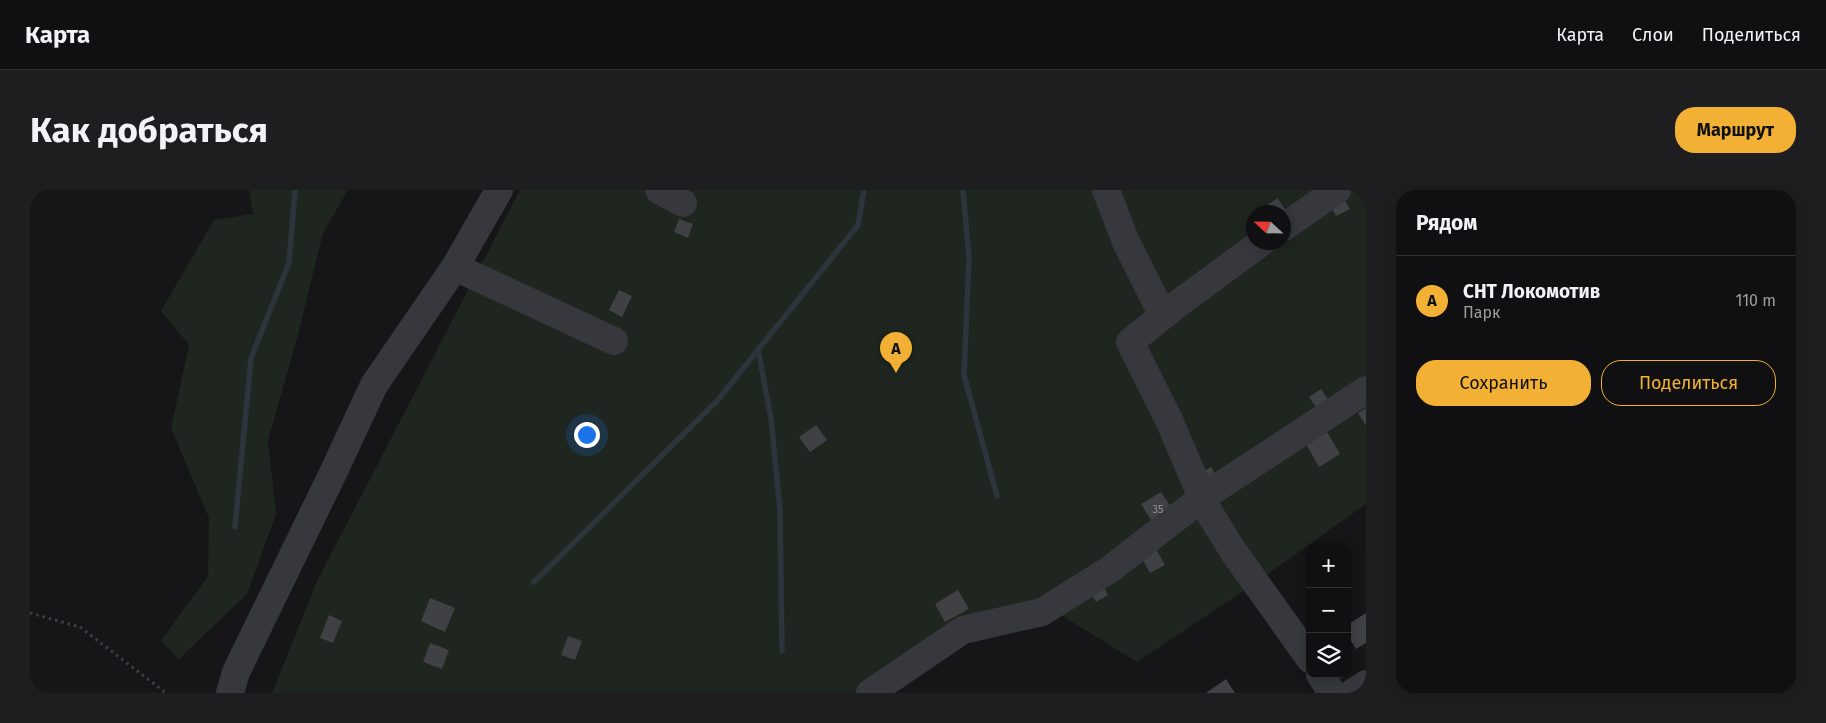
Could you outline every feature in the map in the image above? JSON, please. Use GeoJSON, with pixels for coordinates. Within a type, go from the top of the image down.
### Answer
{"type":"FeatureCollection","features":[{"type":"Feature","properties":{"kind":"street"},"geometry":{"type":"LineString","coordinates":[[230,693],[236,672],[374,385],[456,267],[499,190]]}},
{"type":"Feature","properties":{"kind":"street"},"geometry":{"type":"LineString","coordinates":[[659,190],[684,203]]}},
{"type":"Feature","properties":{"kind":"street"},"geometry":{"type":"LineString","coordinates":[[1106,190],[1126,242],[1163,316]]}},
{"type":"Feature","properties":{"kind":"street"},"geometry":{"type":"LineString","coordinates":[[1291,222],[1337,190]]}},
{"type":"Feature","properties":{"kind":"street"},"geometry":{"type":"LineString","coordinates":[[1251,250],[1130,342],[1169,420],[1207,509],[1233,551],[1306,653]]}},
{"type":"Feature","properties":{"kind":"street"},"geometry":{"type":"LineString","coordinates":[[456,267],[614,340]]}},
{"type":"Feature","properties":{"kind":"street"},"geometry":{"type":"LineString","coordinates":[[870,693],[963,630],[1042,612],[1109,570],[1202,498],[1366,390]]}},
{"type":"Feature","properties":{"kind":"street"},"geometry":{"type":"LineString","coordinates":[[1323,678],[1332,693]]}},
{"type":"Feature","properties":{"kind":"street"},"geometry":{"type":"LineString","coordinates":[[1352,693],[1366,684]]}},
{"type":"Feature","properties":{"kind":"path"},"geometry":{"type":"LineString","coordinates":[[30,613],[80,627],[166,693]]}},
{"type":"Feature","properties":{"kind":"shaded area"},"geometry":{"type":"Polygon","coordinates":[[[249,190],[348,190],[323,233],[299,331],[268,441],[276,514],[247,594],[179,659],[161,641],[208,576],[209,518],[171,428],[189,345],[161,311],[214,220],[253,214],[249,190]]]}},
{"type":"Feature","properties":{"kind":"shaded area"},"geometry":{"type":"Polygon","coordinates":[[[520,190],[1366,190],[1366,504],[1311,543],[1306,543],[1306,547],[1251,586],[1137,662],[1040,602],[929,647],[856,693],[272,693],[317,581],[520,190]]]}},
{"type":"Feature","properties":{"kind":"building"},"geometry":{"type":"Polygon","coordinates":[[[1278,198],[1282,205],[1267,205],[1278,198]]]}},
{"type":"Feature","properties":{"kind":"building"},"geometry":{"type":"Polygon","coordinates":[[[1345,201],[1350,209],[1336,216],[1332,209],[1345,201]]]}},
{"type":"Feature","properties":{"kind":"building"},"geometry":{"type":"Polygon","coordinates":[[[679,219],[693,224],[688,238],[674,232],[679,219]]]}},
{"type":"Feature","properties":{"kind":"building"},"geometry":{"type":"Polygon","coordinates":[[[619,290],[632,296],[622,317],[609,310],[619,290]]]}},
{"type":"Feature","properties":{"kind":"building"},"geometry":{"type":"Polygon","coordinates":[[[1321,389],[1330,402],[1318,410],[1309,397],[1321,389]]]}},
{"type":"Feature","properties":{"kind":"building"},"geometry":{"type":"Polygon","coordinates":[[[1366,408],[1366,426],[1358,413],[1366,408]]]}},
{"type":"Feature","properties":{"kind":"building"},"geometry":{"type":"Polygon","coordinates":[[[816,425],[827,440],[810,452],[799,437],[816,425]]]}},
{"type":"Feature","properties":{"kind":"building"},"geometry":{"type":"Polygon","coordinates":[[[1327,432],[1340,454],[1319,467],[1306,444],[1327,432]]]}},
{"type":"Feature","properties":{"kind":"building"},"geometry":{"type":"Polygon","coordinates":[[[1211,467],[1219,481],[1199,474],[1211,467]]]}},
{"type":"Feature","properties":{"kind":"building"},"geometry":{"type":"Polygon","coordinates":[[[1161,492],[1175,513],[1154,525],[1141,504],[1161,492]]]}},
{"type":"Feature","properties":{"kind":"building"},"geometry":{"type":"Polygon","coordinates":[[[1156,549],[1165,565],[1150,573],[1141,557],[1156,549]]]}},
{"type":"Feature","properties":{"kind":"building"},"geometry":{"type":"Polygon","coordinates":[[[1101,582],[1108,595],[1096,602],[1088,588],[1101,582]]]}},
{"type":"Feature","properties":{"kind":"building"},"geometry":{"type":"Polygon","coordinates":[[[958,590],[969,609],[945,622],[935,604],[958,590]]]}},
{"type":"Feature","properties":{"kind":"building"},"geometry":{"type":"Polygon","coordinates":[[[430,598],[455,608],[445,632],[421,621],[430,598]]]}},
{"type":"Feature","properties":{"kind":"building"},"geometry":{"type":"Polygon","coordinates":[[[1366,613],[1366,643],[1356,649],[1351,641],[1351,622],[1366,613]]]}},
{"type":"Feature","properties":{"kind":"building"},"geometry":{"type":"Polygon","coordinates":[[[329,615],[342,621],[333,643],[320,638],[329,615]]]}},
{"type":"Feature","properties":{"kind":"building"},"geometry":{"type":"Polygon","coordinates":[[[568,636],[582,641],[575,660],[561,655],[568,636]]]}},
{"type":"Feature","properties":{"kind":"building"},"geometry":{"type":"Polygon","coordinates":[[[430,643],[449,650],[442,669],[423,662],[430,643]]]}},
{"type":"Feature","properties":{"kind":"building"},"geometry":{"type":"Polygon","coordinates":[[[1226,679],[1235,693],[1206,693],[1226,679]]]}},
{"type":"Feature","properties":{"kind":"waterway"},"geometry":{"type":"LineString","coordinates":[[235,527],[251,358],[289,263],[295,190]]}},
{"type":"Feature","properties":{"kind":"waterway"},"geometry":{"type":"LineString","coordinates":[[534,582],[717,401],[858,225],[864,190]]}},
{"type":"Feature","properties":{"kind":"waterway"},"geometry":{"type":"LineString","coordinates":[[963,190],[969,258],[964,375],[997,496]]}},
{"type":"Feature","properties":{"kind":"waterway"},"geometry":{"type":"LineString","coordinates":[[758,349],[771,418],[780,510],[782,651]]}},
{"type":"Feature","properties":{"kind":"place","name":"СНТ Локомотив"},"geometry":{"type":"Point","coordinates":[896,373]}}]}
